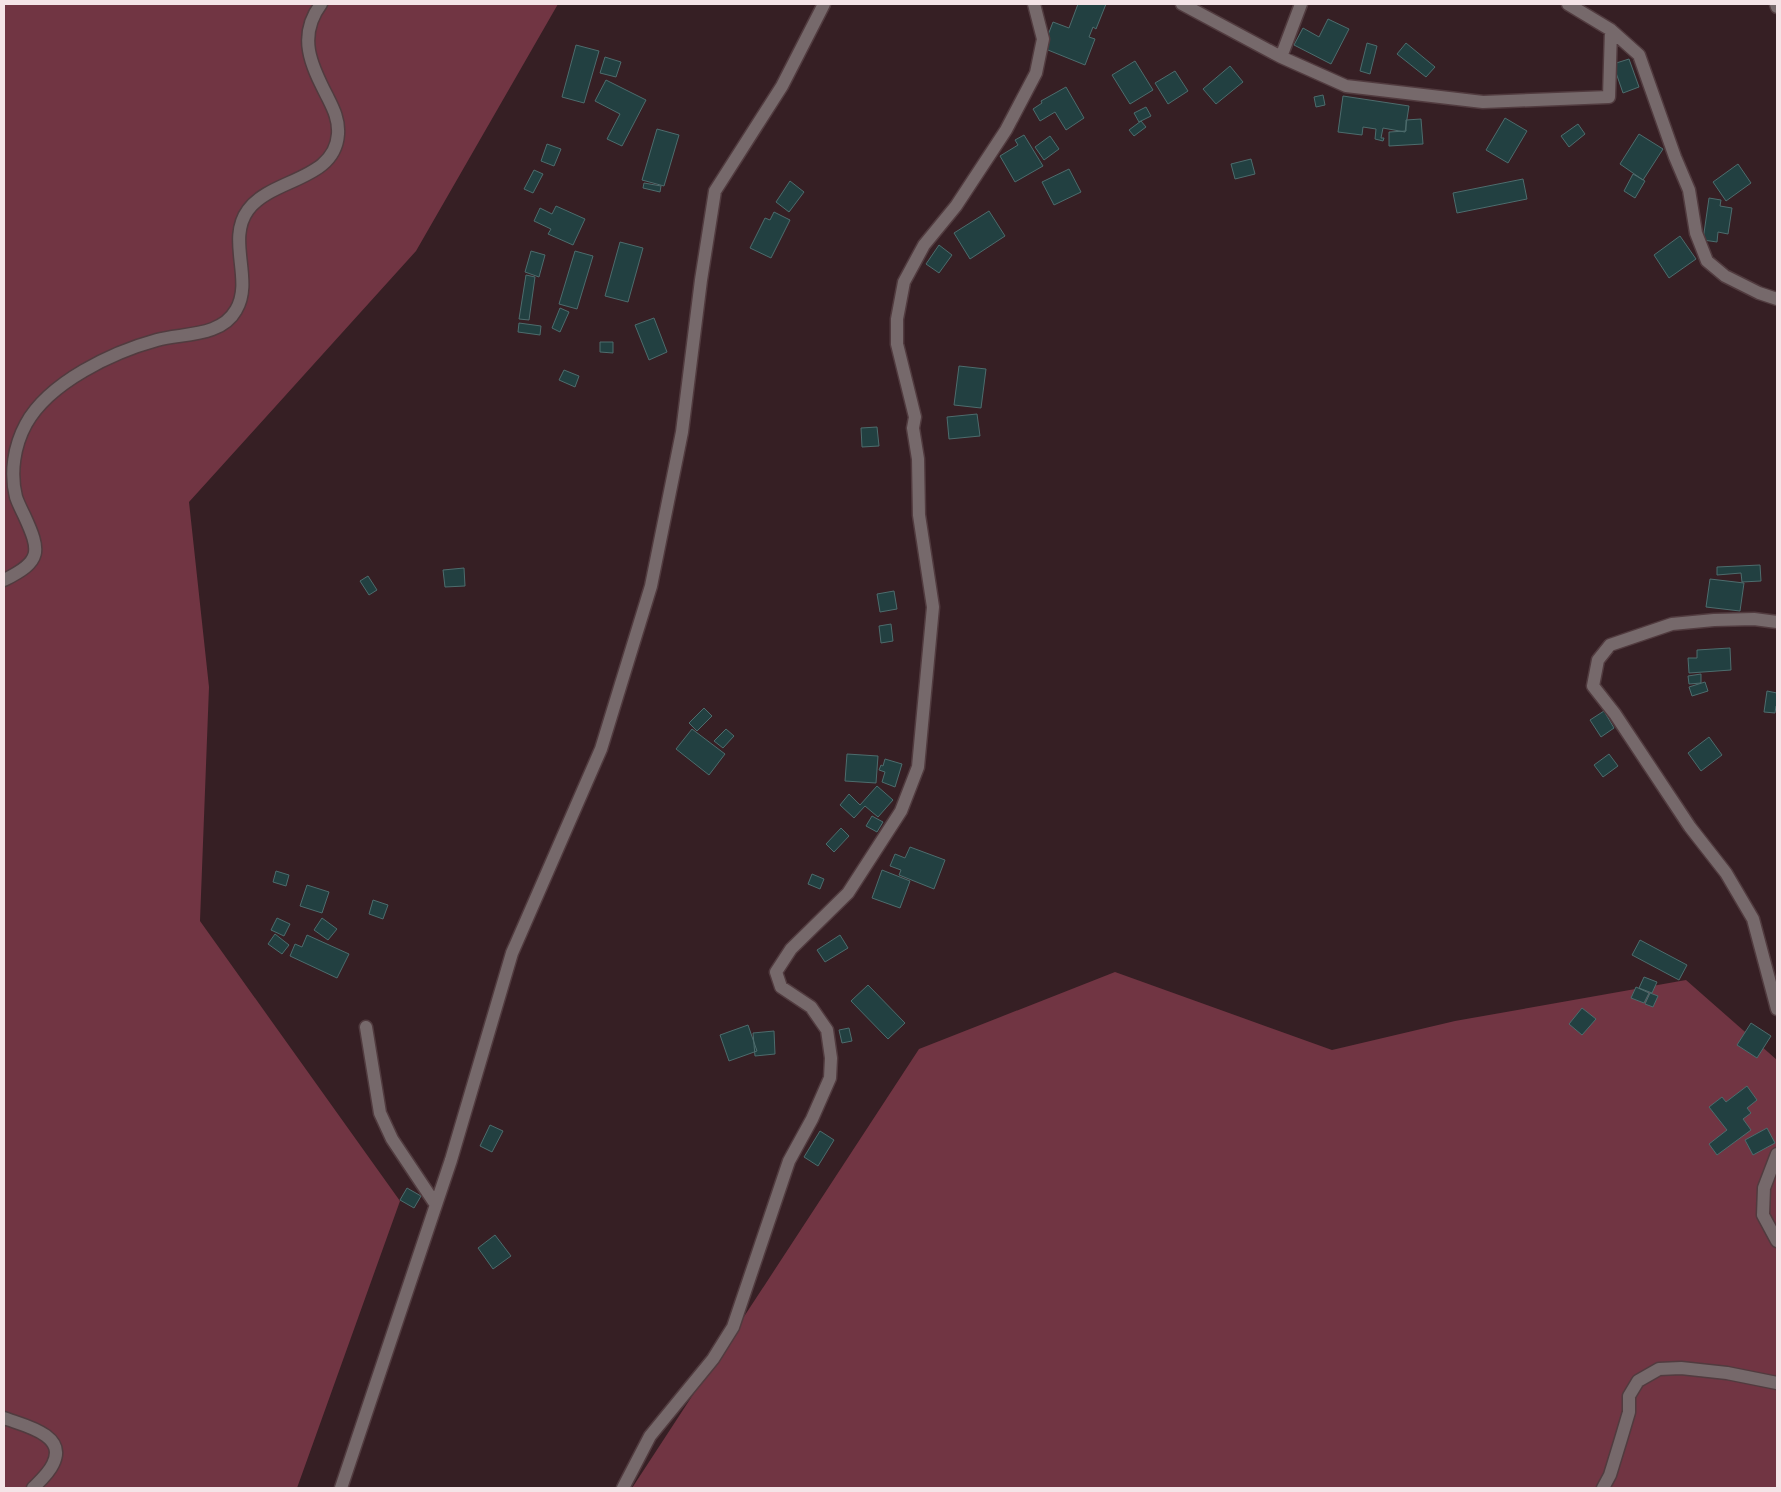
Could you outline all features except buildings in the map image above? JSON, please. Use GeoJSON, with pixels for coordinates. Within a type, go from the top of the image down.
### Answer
{"type":"FeatureCollection","features":[{"type":"Feature","properties":{"kind":"street"},"geometry":{"type":"LineString","coordinates":[[4,580],[27,568],[33,560],[36,551],[36,542],[16,499],[14,468],[20,438],[34,411],[56,390],[98,363],[131,348],[159,340],[210,330],[221,326],[230,319],[241,300],[239,233],[242,220],[248,209],[257,200],[313,171],[330,156],[336,146],[338,124],[336,113],[311,64],[308,50],[311,22],[321,4]]}},
{"type":"Feature","properties":{"kind":"street"},"geometry":{"type":"LineString","coordinates":[[341,1488],[451,1160],[512,953],[601,749],[651,586],[682,432],[701,280],[715,191],[782,86],[824,4]]}},
{"type":"Feature","properties":{"kind":"street"},"geometry":{"type":"LineString","coordinates":[[623,1488],[650,1436],[714,1359],[733,1327],[788,1161],[812,1119],[830,1078],[832,1058],[826,1030],[811,1007],[781,987],[776,972],[792,950],[848,893],[901,811],[918,767],[933,607],[919,515],[918,459],[913,428],[915,417],[897,344],[897,319],[904,282],[924,246],[956,206],[1006,130],[1036,73],[1043,39],[1034,4]]}},
{"type":"Feature","properties":{"kind":"street"},"geometry":{"type":"LineString","coordinates":[[1182,4],[1196,8],[1281,57],[1346,86],[1483,102],[1609,97],[1611,30]]}},
{"type":"Feature","properties":{"kind":"street"},"geometry":{"type":"LineString","coordinates":[[1281,57],[1301,4]]}},
{"type":"Feature","properties":{"kind":"street"},"geometry":{"type":"LineString","coordinates":[[1568,4],[1611,30],[1639,55],[1675,157],[1689,190],[1696,233],[1707,261],[1725,276],[1759,293],[1777,299]]}},
{"type":"Feature","properties":{"kind":"street"},"geometry":{"type":"LineString","coordinates":[[1777,622],[1754,618],[1672,624],[1610,645],[1598,660],[1593,686],[1615,714],[1690,827],[1726,873],[1753,919],[1777,1009]]}},
{"type":"Feature","properties":{"kind":"street"},"geometry":{"type":"LineString","coordinates":[[366,1027],[380,1113],[392,1140],[436,1205]]}},
{"type":"Feature","properties":{"kind":"street"},"geometry":{"type":"LineString","coordinates":[[1777,1154],[1764,1188],[1763,1215],[1777,1242]]}},
{"type":"Feature","properties":{"kind":"street"},"geometry":{"type":"LineString","coordinates":[[1603,1488],[1610,1475],[1629,1412],[1629,1396],[1638,1381],[1659,1369],[1681,1368],[1727,1373],[1777,1383]]}},
{"type":"Feature","properties":{"kind":"street"},"geometry":{"type":"LineString","coordinates":[[4,1418],[43,1432],[50,1438],[54,1446],[56,1455],[54,1463],[33,1488]]}},
{"type":"Feature","properties":{"kind":"shaded area"},"geometry":{"type":"Polygon","coordinates":[[[4,4],[558,4],[416,251],[189,502],[209,687],[200,921],[400,1201],[297,1488],[4,1488],[4,4]]]}},
{"type":"Feature","properties":{"kind":"shaded area"},"geometry":{"type":"Polygon","coordinates":[[[1115,972],[1332,1050],[1455,1021],[1686,980],[1777,1060],[1777,1488],[632,1488],[919,1049],[1115,972]]]}}]}
